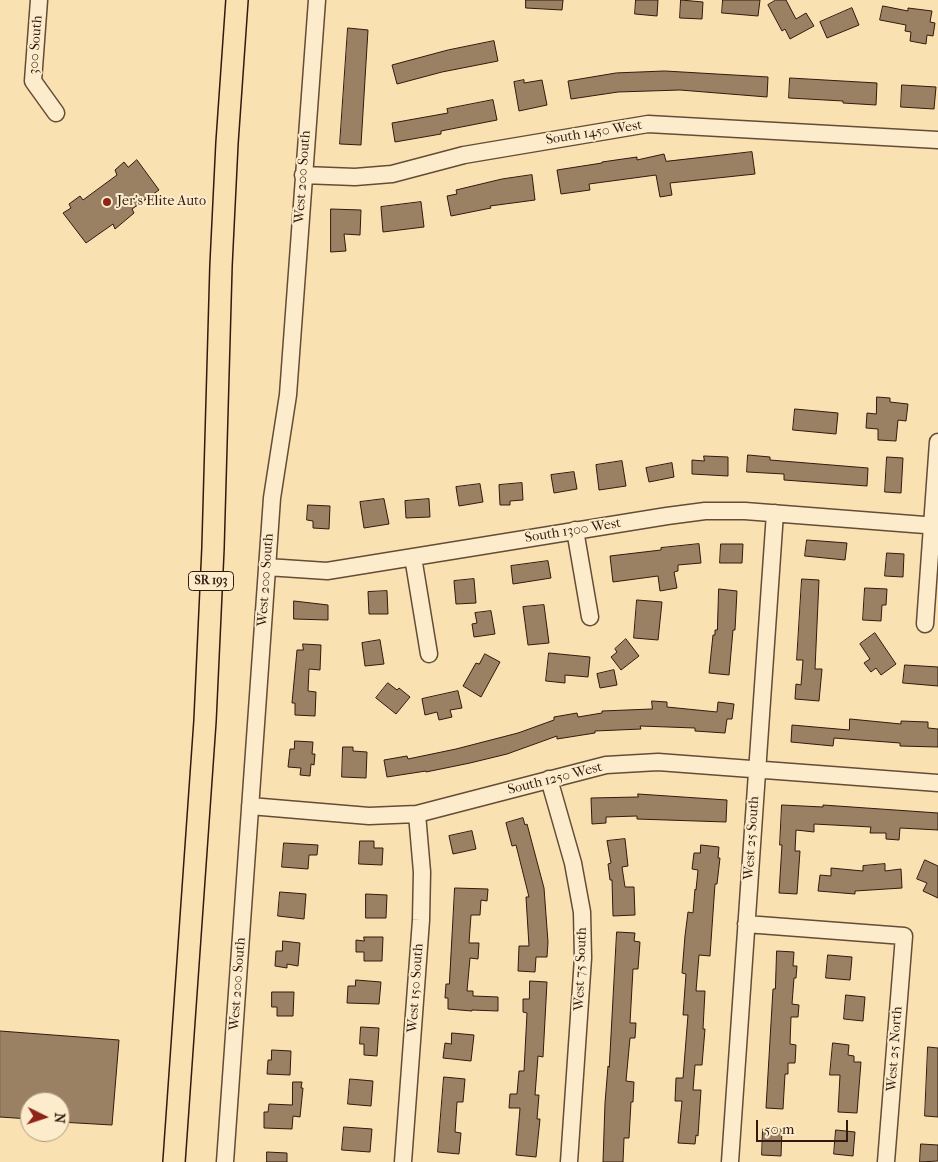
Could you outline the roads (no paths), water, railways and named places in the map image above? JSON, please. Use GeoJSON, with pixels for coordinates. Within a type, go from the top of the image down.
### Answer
{"type":"FeatureCollection","features":[{"type":"Feature","properties":{"kind":"main road","name":"SR 193"},"geometry":{"type":"LineString","coordinates":[[174,1162],[205,721],[213,548],[221,266],[237,0]]}},
{"type":"Feature","properties":{"kind":"street","name":"300 South"},"geometry":{"type":"LineString","coordinates":[[39,0],[33,81],[56,113]]}},
{"type":"Feature","properties":{"kind":"street","name":"West 200 South"},"geometry":{"type":"LineString","coordinates":[[225,1162],[272,498],[288,396],[317,0]]}},
{"type":"Feature","properties":{"kind":"street","name":"South 1450 West"},"geometry":{"type":"LineString","coordinates":[[303,174],[355,178],[389,174],[464,155],[648,124],[938,140]]}},
{"type":"Feature","properties":{"kind":"street"},"geometry":{"type":"LineString","coordinates":[[925,624],[935,526],[938,442]]}},
{"type":"Feature","properties":{"kind":"street","name":"South 1300 West"},"geometry":{"type":"LineString","coordinates":[[267,568],[327,571],[575,530],[705,511],[745,511],[935,526]]}},
{"type":"Feature","properties":{"kind":"street","name":"West 25 South"},"geometry":{"type":"LineString","coordinates":[[730,1162],[775,513]]}},
{"type":"Feature","properties":{"kind":"street"},"geometry":{"type":"LineString","coordinates":[[575,530],[590,617]]}},
{"type":"Feature","properties":{"kind":"street"},"geometry":{"type":"LineString","coordinates":[[413,557],[429,654]]}},
{"type":"Feature","properties":{"kind":"street","name":"South 1250 West"},"geometry":{"type":"LineString","coordinates":[[250,806],[369,816],[417,814],[606,765],[658,762],[938,783]]}},
{"type":"Feature","properties":{"kind":"street","name":"West 75 South"},"geometry":{"type":"LineString","coordinates":[[549,779],[573,862],[582,912],[583,958],[569,1162]]}},
{"type":"Feature","properties":{"kind":"street","name":"West 150 South"},"geometry":{"type":"LineString","coordinates":[[403,1162],[421,920],[422,872],[417,814]]}},
{"type":"Feature","properties":{"kind":"street","name":"West 25 North"},"geometry":{"type":"LineString","coordinates":[[746,924],[904,936],[886,1162]]}},
{"type":"Feature","properties":{"kind":"place","name":"Jer's Elite Auto"},"geometry":{"type":"Point","coordinates":[107,202]}}]}
